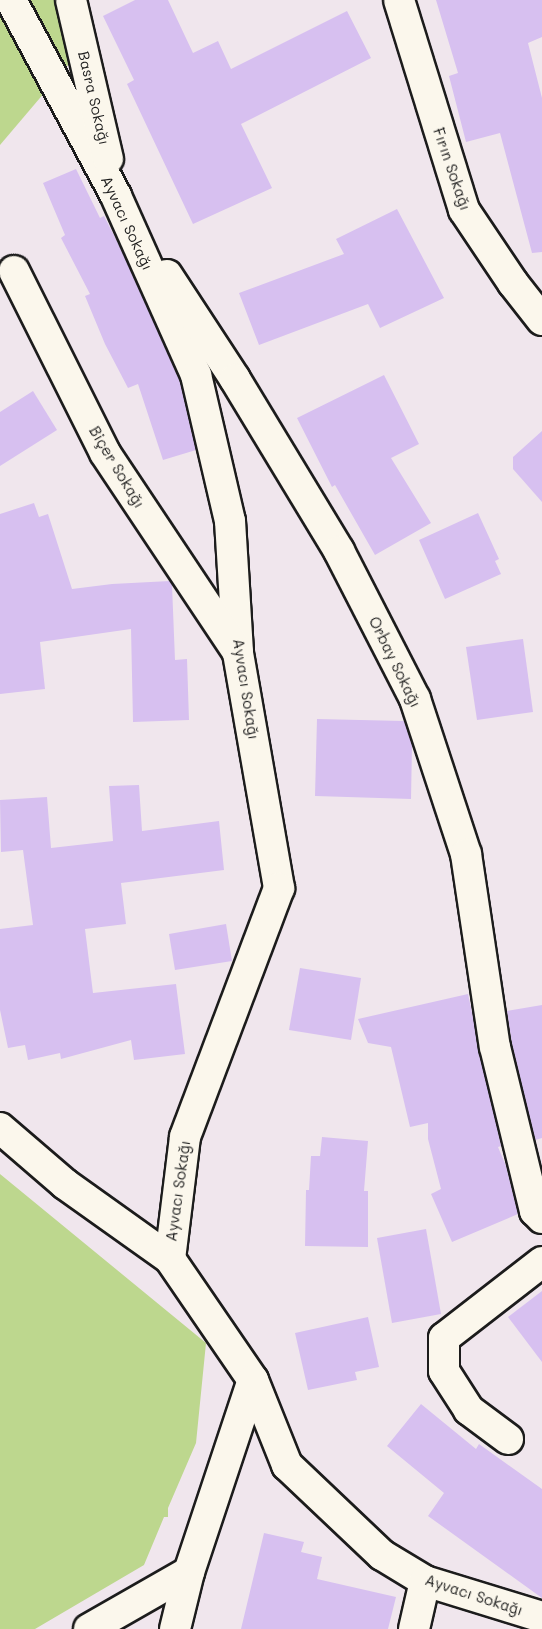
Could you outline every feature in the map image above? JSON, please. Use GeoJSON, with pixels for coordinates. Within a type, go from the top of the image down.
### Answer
{"type":"FeatureCollection","features":[{"type":"Feature","properties":{"kind":"street","name":"Ayvacı Sokağı"},"geometry":{"type":"LineString","coordinates":[[11,0],[116,196],[196,375],[230,521],[238,653],[279,888],[185,1137],[170,1259],[253,1380],[287,1465],[382,1555],[425,1581],[542,1617]]}},
{"type":"Feature","properties":{"kind":"street","name":"Basra Sokağı"},"geometry":{"type":"LineString","coordinates":[[71,0],[116,196]]}},
{"type":"Feature","properties":{"kind":"street","name":"Fırın Sokağı"},"geometry":{"type":"LineString","coordinates":[[399,0],[464,210],[513,283],[542,320]]}},
{"type":"Feature","properties":{"kind":"street","name":"Orbay Sokağı"},"geometry":{"type":"LineString","coordinates":[[116,196],[236,379],[339,552],[415,699],[466,854],[495,1047],[535,1211],[542,1218]]}},
{"type":"Feature","properties":{"kind":"street","name":"Biçer Sokağı"},"geometry":{"type":"LineString","coordinates":[[14,271],[105,453],[238,653]]}},
{"type":"Feature","properties":{"kind":"street"},"geometry":{"type":"LineString","coordinates":[[0,1128],[65,1184],[170,1259]]}},
{"type":"Feature","properties":{"kind":"street"},"geometry":{"type":"LineString","coordinates":[[508,1440],[469,1410],[462,1400],[444,1371],[444,1338],[542,1262]]}},
{"type":"Feature","properties":{"kind":"street"},"geometry":{"type":"LineString","coordinates":[[174,1629],[189,1572],[253,1380]]}},
{"type":"Feature","properties":{"kind":"street"},"geometry":{"type":"LineString","coordinates":[[89,1629],[189,1572]]}},
{"type":"Feature","properties":{"kind":"street"},"geometry":{"type":"LineString","coordinates":[[414,1629],[425,1581]]}},
{"type":"Feature","properties":{"kind":"green space"},"geometry":{"type":"Polygon","coordinates":[[[0,0],[83,0],[79,52],[0,145],[0,0]]]}},
{"type":"Feature","properties":{"kind":"green space"},"geometry":{"type":"Polygon","coordinates":[[[0,1174],[206,1343],[196,1443],[168,1508],[168,1517],[164,1517],[144,1565],[35,1629],[0,1629],[0,1174]]]}},
{"type":"Feature","properties":{"kind":"building"},"geometry":{"type":"Polygon","coordinates":[[[135,0],[168,0],[193,53],[218,41],[231,69],[347,11],[371,58],[241,124],[272,188],[193,224],[127,84],[134,80],[103,16],[135,0]]]}},
{"type":"Feature","properties":{"kind":"building"},"geometry":{"type":"Polygon","coordinates":[[[436,0],[542,0],[542,37],[528,43],[542,98],[542,252],[532,253],[500,133],[466,142],[449,76],[458,73],[436,0]]]}},
{"type":"Feature","properties":{"kind":"building"},"geometry":{"type":"Polygon","coordinates":[[[76,169],[100,218],[104,216],[123,253],[180,381],[196,450],[163,460],[138,384],[128,388],[105,344],[85,296],[90,294],[61,238],[65,235],[43,183],[76,169]]]}},
{"type":"Feature","properties":{"kind":"building"},"geometry":{"type":"Polygon","coordinates":[[[397,209],[444,298],[380,328],[368,304],[259,345],[239,293],[344,254],[336,239],[397,209]]]}},
{"type":"Feature","properties":{"kind":"building"},"geometry":{"type":"Polygon","coordinates":[[[384,375],[419,444],[391,458],[431,523],[375,555],[335,485],[332,487],[297,418],[384,375]]]}},
{"type":"Feature","properties":{"kind":"building"},"geometry":{"type":"Polygon","coordinates":[[[33,391],[57,430],[0,466],[0,412],[33,391]]]}},
{"type":"Feature","properties":{"kind":"building"},"geometry":{"type":"Polygon","coordinates":[[[542,431],[542,502],[513,469],[513,457],[542,431]]]}},
{"type":"Feature","properties":{"kind":"building"},"geometry":{"type":"Polygon","coordinates":[[[34,503],[39,517],[48,514],[72,589],[170,581],[175,660],[187,659],[189,720],[133,722],[131,629],[40,642],[45,689],[0,694],[0,514],[34,503]]]}},
{"type":"Feature","properties":{"kind":"building"},"geometry":{"type":"Polygon","coordinates":[[[478,513],[499,559],[495,561],[501,574],[445,599],[419,540],[478,513]]]}},
{"type":"Feature","properties":{"kind":"building"},"geometry":{"type":"Polygon","coordinates":[[[523,639],[533,712],[477,720],[466,647],[523,639]]]}},
{"type":"Feature","properties":{"kind":"building"},"geometry":{"type":"Polygon","coordinates":[[[317,719],[404,721],[412,745],[411,799],[315,796],[317,719]]]}},
{"type":"Feature","properties":{"kind":"building"},"geometry":{"type":"Polygon","coordinates":[[[139,785],[142,831],[219,821],[224,870],[121,883],[126,924],[85,929],[93,993],[176,984],[185,1054],[134,1060],[131,1040],[61,1059],[60,1053],[28,1060],[25,1045],[8,1048],[0,1010],[0,929],[33,925],[23,850],[1,852],[0,800],[47,797],[51,848],[113,841],[109,786],[139,785]]]}},
{"type":"Feature","properties":{"kind":"building"},"geometry":{"type":"Polygon","coordinates":[[[226,924],[232,961],[175,970],[169,934],[226,924]]]}},
{"type":"Feature","properties":{"kind":"building"},"geometry":{"type":"Polygon","coordinates":[[[300,968],[361,978],[351,1040],[289,1030],[300,968]]]}},
{"type":"Feature","properties":{"kind":"building"},"geometry":{"type":"Polygon","coordinates":[[[468,994],[501,1146],[498,1147],[506,1166],[518,1214],[452,1242],[431,1194],[441,1189],[428,1139],[428,1123],[410,1127],[391,1047],[368,1043],[358,1019],[468,994]]]}},
{"type":"Feature","properties":{"kind":"building"},"geometry":{"type":"Polygon","coordinates":[[[542,1005],[542,1138],[535,1140],[512,1044],[507,1011],[542,1005]]]}},
{"type":"Feature","properties":{"kind":"building"},"geometry":{"type":"Polygon","coordinates":[[[322,1137],[368,1141],[364,1191],[368,1191],[368,1247],[305,1246],[306,1190],[309,1190],[311,1156],[320,1156],[322,1137]]]}},
{"type":"Feature","properties":{"kind":"building"},"geometry":{"type":"Polygon","coordinates":[[[426,1229],[441,1314],[392,1323],[377,1238],[426,1229]]]}},
{"type":"Feature","properties":{"kind":"building"},"geometry":{"type":"Polygon","coordinates":[[[542,1291],[542,1362],[508,1317],[542,1291]]]}},
{"type":"Feature","properties":{"kind":"building"},"geometry":{"type":"Polygon","coordinates":[[[368,1317],[379,1367],[355,1372],[357,1380],[308,1390],[295,1333],[368,1317]]]}},
{"type":"Feature","properties":{"kind":"building"},"geometry":{"type":"Polygon","coordinates":[[[421,1404],[476,1449],[479,1444],[542,1489],[542,1598],[428,1516],[444,1493],[387,1446],[421,1404]]]}},
{"type":"Feature","properties":{"kind":"building"},"geometry":{"type":"Polygon","coordinates":[[[264,1533],[304,1542],[301,1552],[322,1557],[317,1579],[396,1597],[388,1629],[241,1629],[264,1533]]]}}]}
